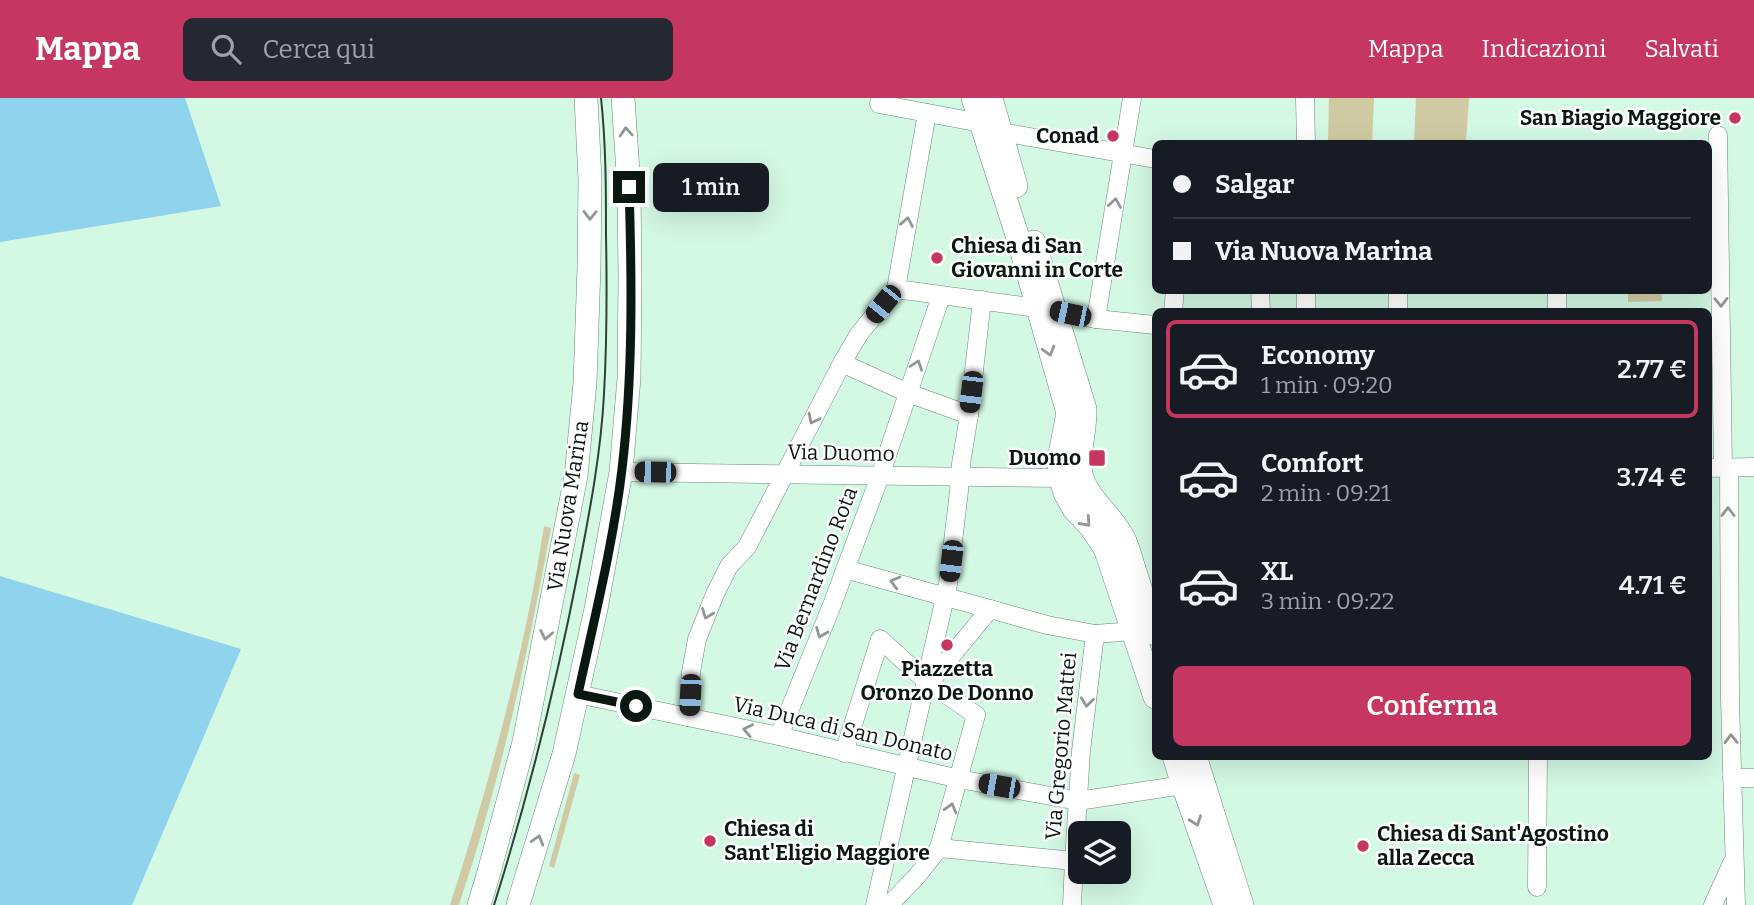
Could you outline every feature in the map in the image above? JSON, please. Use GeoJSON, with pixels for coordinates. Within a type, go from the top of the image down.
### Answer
{"type":"FeatureCollection","features":[{"type":"Feature","properties":{"kind":"main road","name":"Via Nuova Marina"},"geometry":{"type":"LineString","coordinates":[[479,905],[524,742],[576,476],[585,383],[589,267],[590,180],[586,98]]}},
{"type":"Feature","properties":{"kind":"main road"},"geometry":{"type":"LineString","coordinates":[[518,905],[564,754],[606,560],[621,472],[629,378],[630,278],[629,187],[623,98]]}},
{"type":"Feature","properties":{"kind":"main road"},"geometry":{"type":"LineString","coordinates":[[973,98],[991,127],[1013,177],[1046,309],[1077,411],[1085,422],[1080,460],[1084,485],[1116,525],[1115,545],[1148,625],[1152,666]]}},
{"type":"Feature","properties":{"kind":"main road"},"geometry":{"type":"LineString","coordinates":[[991,98],[991,127]]}},
{"type":"Feature","properties":{"kind":"main road"},"geometry":{"type":"LineString","coordinates":[[1077,411],[1059,459],[1060,478],[1074,509],[1090,526],[1115,545]]}},
{"type":"Feature","properties":{"kind":"main road"},"geometry":{"type":"LineString","coordinates":[[1175,760],[1225,905]]}},
{"type":"Feature","properties":{"kind":"main road"},"geometry":{"type":"LineString","coordinates":[[1196,760],[1242,905]]}},
{"type":"Feature","properties":{"kind":"street"},"geometry":{"type":"LineString","coordinates":[[1096,319],[1132,98]]}},
{"type":"Feature","properties":{"kind":"street"},"geometry":{"type":"LineString","coordinates":[[1305,98],[1306,140]]}},
{"type":"Feature","properties":{"kind":"street"},"geometry":{"type":"LineString","coordinates":[[880,101],[991,127],[1152,159]]}},
{"type":"Feature","properties":{"kind":"street"},"geometry":{"type":"LineString","coordinates":[[688,717],[691,672],[697,639],[715,594],[729,566],[747,547],[859,334],[895,289],[927,113]]}},
{"type":"Feature","properties":{"kind":"street"},"geometry":{"type":"LineString","coordinates":[[1718,135],[1714,198],[1720,467],[1728,582],[1737,905]]}},
{"type":"Feature","properties":{"kind":"street"},"geometry":{"type":"LineString","coordinates":[[895,289],[1152,325]]}},
{"type":"Feature","properties":{"kind":"street","name":"Via Bernardino Rota"},"geometry":{"type":"LineString","coordinates":[[779,736],[880,476],[941,296]]}},
{"type":"Feature","properties":{"kind":"street"},"geometry":{"type":"LineString","coordinates":[[875,905],[945,596],[982,300]]}},
{"type":"Feature","properties":{"kind":"street"},"geometry":{"type":"LineString","coordinates":[[842,363],[908,393],[969,415]]}},
{"type":"Feature","properties":{"kind":"street"},"geometry":{"type":"LineString","coordinates":[[1720,467],[1754,467]]}},
{"type":"Feature","properties":{"kind":"street","name":"Via Duomo"},"geometry":{"type":"LineString","coordinates":[[621,472],[1060,478]]}},
{"type":"Feature","properties":{"kind":"street"},"geometry":{"type":"LineString","coordinates":[[845,569],[1047,625],[1095,635],[1148,625]]}},
{"type":"Feature","properties":{"kind":"street"},"geometry":{"type":"LineString","coordinates":[[927,681],[994,609]]}},
{"type":"Feature","properties":{"kind":"street","name":"Via Gregorio Mattei"},"geometry":{"type":"LineString","coordinates":[[1077,821],[1081,751],[1095,635]]}},
{"type":"Feature","properties":{"kind":"street"},"geometry":{"type":"LineString","coordinates":[[844,752],[880,639],[927,681],[976,715],[940,848],[889,905]]}},
{"type":"Feature","properties":{"kind":"street","name":"Via Duca di San Donato"},"geometry":{"type":"LineString","coordinates":[[578,694],[779,736],[959,779],[1078,801],[1183,785]]}},
{"type":"Feature","properties":{"kind":"street"},"geometry":{"type":"LineString","coordinates":[[1537,887],[1538,760]]}},
{"type":"Feature","properties":{"kind":"street"},"geometry":{"type":"LineString","coordinates":[[1732,778],[1754,778]]}},
{"type":"Feature","properties":{"kind":"street"},"geometry":{"type":"LineString","coordinates":[[940,848],[1068,860]]}},
{"type":"Feature","properties":{"kind":"street"},"geometry":{"type":"LineString","coordinates":[[1713,905],[1735,857]]}},
{"type":"Feature","properties":{"kind":"street","name":"Via Gregorio Mattei"},"geometry":{"type":"LineString","coordinates":[[1073,884],[1073,904]]}},
{"type":"Feature","properties":{"kind":"shaded area"},"geometry":{"type":"Polygon","coordinates":[[[1329,98],[1374,98],[1372,140],[1328,140],[1329,98]]]}},
{"type":"Feature","properties":{"kind":"shaded area"},"geometry":{"type":"Polygon","coordinates":[[[1416,98],[1469,98],[1466,140],[1414,140],[1416,98]]]}},
{"type":"Feature","properties":{"kind":"shaded area"},"geometry":{"type":"Polygon","coordinates":[[[1628,294],[1661,294],[1662,301],[1628,302],[1628,294]]]}},
{"type":"Feature","properties":{"kind":"shaded area"},"geometry":{"type":"Polygon","coordinates":[[[544,526],[551,528],[505,745],[459,905],[450,905],[479,812],[516,670],[544,526]]]}},
{"type":"Feature","properties":{"kind":"shaded area"},"geometry":{"type":"Polygon","coordinates":[[[574,773],[580,775],[554,868],[549,866],[574,773]]]}},
{"type":"Feature","properties":{"kind":"water"},"geometry":{"type":"Polygon","coordinates":[[[0,98],[185,98],[221,206],[0,242],[0,98]]]}},
{"type":"Feature","properties":{"kind":"water"},"geometry":{"type":"Polygon","coordinates":[[[0,576],[241,649],[132,905],[0,905],[0,576]]]}},
{"type":"Feature","properties":{"kind":"tram line"},"geometry":{"type":"LineString","coordinates":[[494,905],[552,695],[598,459],[603,416],[606,314],[605,167],[601,98]]}},
{"type":"Feature","properties":{"kind":"place","name":"San Biagio Maggiore"},"geometry":{"type":"Point","coordinates":[1735,118]}},
{"type":"Feature","properties":{"kind":"place","name":"Conad"},"geometry":{"type":"Point","coordinates":[1113,136]}},
{"type":"Feature","properties":{"kind":"place","name":"Chiesa di San Giovanni in Corte"},"geometry":{"type":"Point","coordinates":[937,258]}},
{"type":"Feature","properties":{"kind":"place","name":"Duomo"},"geometry":{"type":"Point","coordinates":[1097,458]}},
{"type":"Feature","properties":{"kind":"place","name":"Piazzetta Oronzo De Donno"},"geometry":{"type":"Point","coordinates":[947,645]}},
{"type":"Feature","properties":{"kind":"place","name":"Chiesa di Sant'Eligio Maggiore"},"geometry":{"type":"Point","coordinates":[710,841]}},
{"type":"Feature","properties":{"kind":"place","name":"Chiesa di Sant'Agostino alla Zecca"},"geometry":{"type":"Point","coordinates":[1363,846]}},
{"type":"Feature","properties":{"kind":"route"},"geometry":{"type":"LineString","coordinates":[[629,187],[629,378],[624,449],[606,560],[578,694],[636,706]]}}]}
